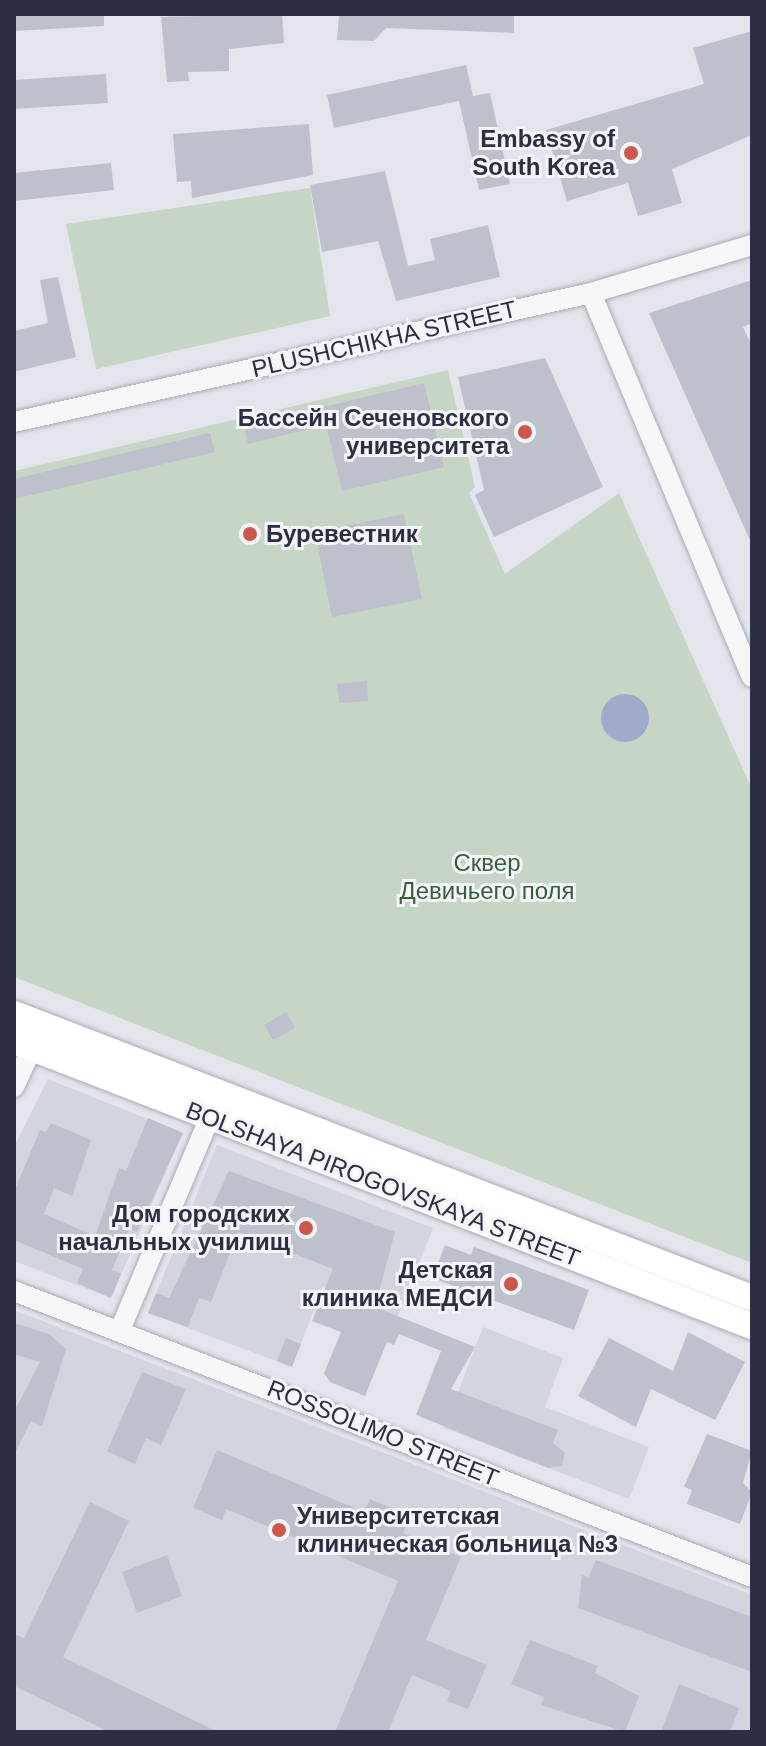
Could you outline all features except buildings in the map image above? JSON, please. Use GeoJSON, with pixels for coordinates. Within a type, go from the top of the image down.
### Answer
{"type":"FeatureCollection","features":[{"type":"Feature","properties":{"kind":"main road","name":"BOLSHAYA PIROGOVSKAYA STREET"},"geometry":{"type":"LineString","coordinates":[[14,1014],[29,1038],[752,1298]]}},
{"type":"Feature","properties":{"kind":"main road","name":"BOLSHAYA PIROGOVSKAYA STREET"},"geometry":{"type":"LineString","coordinates":[[214,1107],[752,1326]]}},
{"type":"Feature","properties":{"kind":"street","name":"PLUSHCHIKHA STREET"},"geometry":{"type":"LineString","coordinates":[[14,422],[591,293],[752,245]]}},
{"type":"Feature","properties":{"kind":"street"},"geometry":{"type":"LineString","coordinates":[[591,293],[752,677]]}},
{"type":"Feature","properties":{"kind":"street"},"geometry":{"type":"LineString","coordinates":[[14,1087],[29,1038]]}},
{"type":"Feature","properties":{"kind":"street"},"geometry":{"type":"LineString","coordinates":[[120,1330],[214,1107]]}},
{"type":"Feature","properties":{"kind":"street","name":"ROSSOLIMO STREET"},"geometry":{"type":"LineString","coordinates":[[14,1291],[752,1577]]}},
{"type":"Feature","properties":{"kind":"shaded area"},"geometry":{"type":"Polygon","coordinates":[[[48,1079],[183,1133],[111,1298],[14,1261],[14,1147],[48,1079]]]}},
{"type":"Feature","properties":{"kind":"shaded area"},"geometry":{"type":"Polygon","coordinates":[[[217,1145],[433,1228],[398,1316],[323,1286],[292,1367],[148,1313],[217,1145]]]}},
{"type":"Feature","properties":{"kind":"shaded area","name":"Университетская клиническая больница №3"},"geometry":{"type":"Polygon","coordinates":[[[14,1310],[752,1595],[752,1732],[14,1732],[14,1310]]]}},
{"type":"Feature","properties":{"kind":"shaded area"},"geometry":{"type":"Polygon","coordinates":[[[483,1327],[563,1358],[545,1407],[649,1447],[629,1499],[444,1428],[483,1327]]]}},
{"type":"Feature","properties":{"kind":"green space"},"geometry":{"type":"Polygon","coordinates":[[[310,188],[330,316],[96,369],[66,224],[310,188]]]}},
{"type":"Feature","properties":{"kind":"green space","name":"Сквер Девичьего поля"},"geometry":{"type":"Polygon","coordinates":[[[448,370],[475,487],[469,493],[505,574],[619,493],[752,789],[752,1263],[14,977],[14,471],[448,370]]]}},
{"type":"Feature","properties":{"kind":"water"},"geometry":{"type":"Polygon","coordinates":[[[625,694],[642,701],[649,718],[642,735],[625,742],[608,735],[601,718],[608,701],[625,694]]]}},
{"type":"Feature","properties":{"kind":"place","name":"Embassy of South Korea"},"geometry":{"type":"Point","coordinates":[631,153]}},
{"type":"Feature","properties":{"kind":"place","name":"Бассейн Сеченовского университета"},"geometry":{"type":"Point","coordinates":[525,432]}},
{"type":"Feature","properties":{"kind":"place","name":"Буревестник"},"geometry":{"type":"Point","coordinates":[250,534]}},
{"type":"Feature","properties":{"kind":"place","name":"Дом городских начальных училищ"},"geometry":{"type":"Point","coordinates":[306,1228]}},
{"type":"Feature","properties":{"kind":"place","name":"Детская клиника МЕДСИ"},"geometry":{"type":"Point","coordinates":[511,1284]}},
{"type":"Feature","properties":{"kind":"place","name":"Университетская клиническая больница №3"},"geometry":{"type":"Point","coordinates":[279,1530]}}]}
